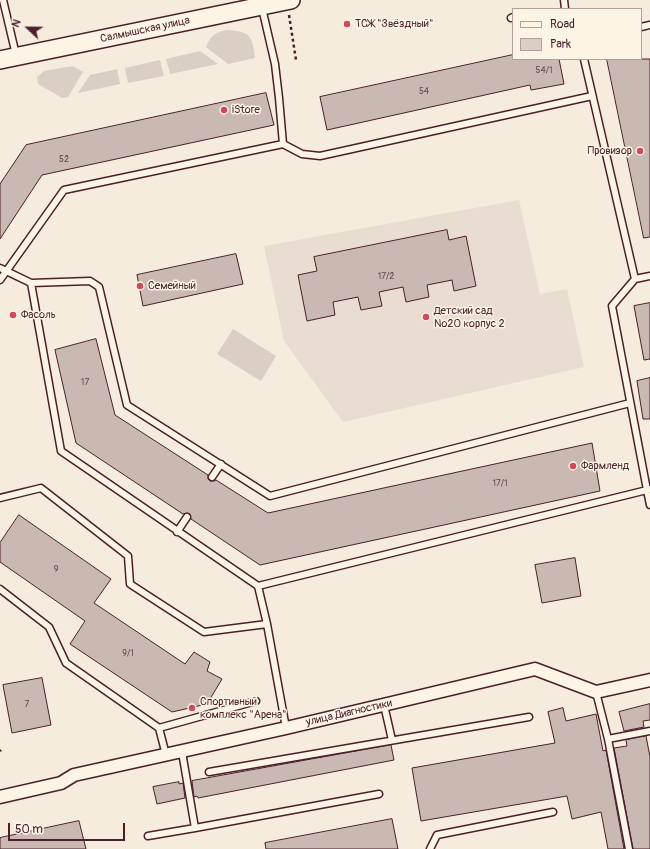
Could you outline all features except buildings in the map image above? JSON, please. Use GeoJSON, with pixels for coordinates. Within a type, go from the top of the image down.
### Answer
{"type":"FeatureCollection","features":[{"type":"Feature","properties":{"kind":"main road","name":"Салмышская улица"},"geometry":{"type":"LineString","coordinates":[[8,59],[288,1]]}},
{"type":"Feature","properties":{"kind":"street","name":"улица Диагностики"},"geometry":{"type":"LineString","coordinates":[[0,797],[61,783],[74,775],[182,752],[534,669],[596,692]]}},
{"type":"Feature","properties":{"kind":"street"},"geometry":{"type":"LineString","coordinates":[[596,692],[650,680]]}},
{"type":"Feature","properties":{"kind":"lane"},"geometry":{"type":"LineString","coordinates":[[3,0],[8,59]]}},
{"type":"Feature","properties":{"kind":"lane"},"geometry":{"type":"LineString","coordinates":[[262,6],[274,64],[283,144]]}},
{"type":"Feature","properties":{"kind":"lane"},"geometry":{"type":"LineString","coordinates":[[584,60],[635,279]]}},
{"type":"Feature","properties":{"kind":"lane"},"geometry":{"type":"LineString","coordinates":[[0,280],[64,190],[283,144],[302,154],[320,156],[592,96]]}},
{"type":"Feature","properties":{"kind":"lane"},"geometry":{"type":"LineString","coordinates":[[0,268],[31,283],[90,281],[99,287],[127,405],[270,496],[630,404]]}},
{"type":"Feature","properties":{"kind":"lane"},"geometry":{"type":"LineString","coordinates":[[650,276],[635,279],[612,306],[650,505]]}},
{"type":"Feature","properties":{"kind":"lane"},"geometry":{"type":"LineString","coordinates":[[31,283],[61,451],[177,532],[258,586],[267,624],[286,728]]}},
{"type":"Feature","properties":{"kind":"lane"},"geometry":{"type":"LineString","coordinates":[[212,477],[221,464]]}},
{"type":"Feature","properties":{"kind":"lane"},"geometry":{"type":"LineString","coordinates":[[0,498],[41,488],[128,556],[130,584],[204,632],[267,624]]}},
{"type":"Feature","properties":{"kind":"lane"},"geometry":{"type":"LineString","coordinates":[[258,586],[648,489]]}},
{"type":"Feature","properties":{"kind":"lane"},"geometry":{"type":"LineString","coordinates":[[177,532],[187,516]]}},
{"type":"Feature","properties":{"kind":"lane"},"geometry":{"type":"LineString","coordinates":[[0,589],[49,627],[66,663],[159,728],[166,755]]}},
{"type":"Feature","properties":{"kind":"lane"},"geometry":{"type":"LineString","coordinates":[[596,692],[608,739],[629,849]]}},
{"type":"Feature","properties":{"kind":"lane"},"geometry":{"type":"LineString","coordinates":[[159,728],[256,701]]}},
{"type":"Feature","properties":{"kind":"lane"},"geometry":{"type":"LineString","coordinates":[[384,705],[392,740]]}},
{"type":"Feature","properties":{"kind":"lane"},"geometry":{"type":"LineString","coordinates":[[209,772],[529,717]]}},
{"type":"Feature","properties":{"kind":"lane"},"geometry":{"type":"LineString","coordinates":[[608,739],[650,731]]}},
{"type":"Feature","properties":{"kind":"lane"},"geometry":{"type":"LineString","coordinates":[[182,752],[195,828]]}},
{"type":"Feature","properties":{"kind":"lane"},"geometry":{"type":"LineString","coordinates":[[148,836],[379,794]]}},
{"type":"Feature","properties":{"kind":"lane"},"geometry":{"type":"LineString","coordinates":[[430,849],[437,835],[553,812]]}},
{"type":"Feature","properties":{"kind":"path"},"geometry":{"type":"LineString","coordinates":[[288,1],[296,60]]}},
{"type":"Feature","properties":{"kind":"shaded area","name":"Детский сад №20 корпус 2"},"geometry":{"type":"Polygon","coordinates":[[[519,200],[540,294],[567,289],[584,367],[343,422],[284,341],[264,246],[519,200]]]}},
{"type":"Feature","properties":{"kind":"green space"},"geometry":{"type":"Polygon","coordinates":[[[229,30],[242,32],[250,37],[252,40],[255,58],[228,64],[206,47],[214,34],[229,30]]]}},
{"type":"Feature","properties":{"kind":"green space"},"geometry":{"type":"Polygon","coordinates":[[[200,51],[218,64],[170,74],[166,59],[200,51]]]}},
{"type":"Feature","properties":{"kind":"green space"},"geometry":{"type":"Polygon","coordinates":[[[160,60],[164,76],[128,83],[125,68],[160,60]]]}},
{"type":"Feature","properties":{"kind":"green space"},"geometry":{"type":"Polygon","coordinates":[[[73,66],[83,72],[68,97],[62,98],[38,84],[37,77],[44,71],[73,66]]]}},
{"type":"Feature","properties":{"kind":"green space"},"geometry":{"type":"Polygon","coordinates":[[[117,69],[120,84],[78,93],[90,75],[117,69]]]}},
{"type":"Feature","properties":{"kind":"green space"},"geometry":{"type":"Polygon","coordinates":[[[233,329],[276,356],[261,381],[217,354],[233,329]]]}},
{"type":"Feature","properties":{"kind":"place","name":"ТСЖ \"Звёздный\""},"geometry":{"type":"Point","coordinates":[347,24]}},
{"type":"Feature","properties":{"kind":"place","name":"iStore"},"geometry":{"type":"Point","coordinates":[224,110]}},
{"type":"Feature","properties":{"kind":"place","name":"Провизор"},"geometry":{"type":"Point","coordinates":[640,151]}},
{"type":"Feature","properties":{"kind":"place","name":"Семейный"},"geometry":{"type":"Point","coordinates":[140,286]}},
{"type":"Feature","properties":{"kind":"place","name":"Фасоль"},"geometry":{"type":"Point","coordinates":[13,315]}},
{"type":"Feature","properties":{"kind":"place","name":"Детский сад №20 корпус 2"},"geometry":{"type":"Point","coordinates":[426,317]}},
{"type":"Feature","properties":{"kind":"place","name":"Фармленд"},"geometry":{"type":"Point","coordinates":[573,466]}},
{"type":"Feature","properties":{"kind":"place","name":"Спортивный комплекс \"Арена\""},"geometry":{"type":"Point","coordinates":[192,708]}}]}
